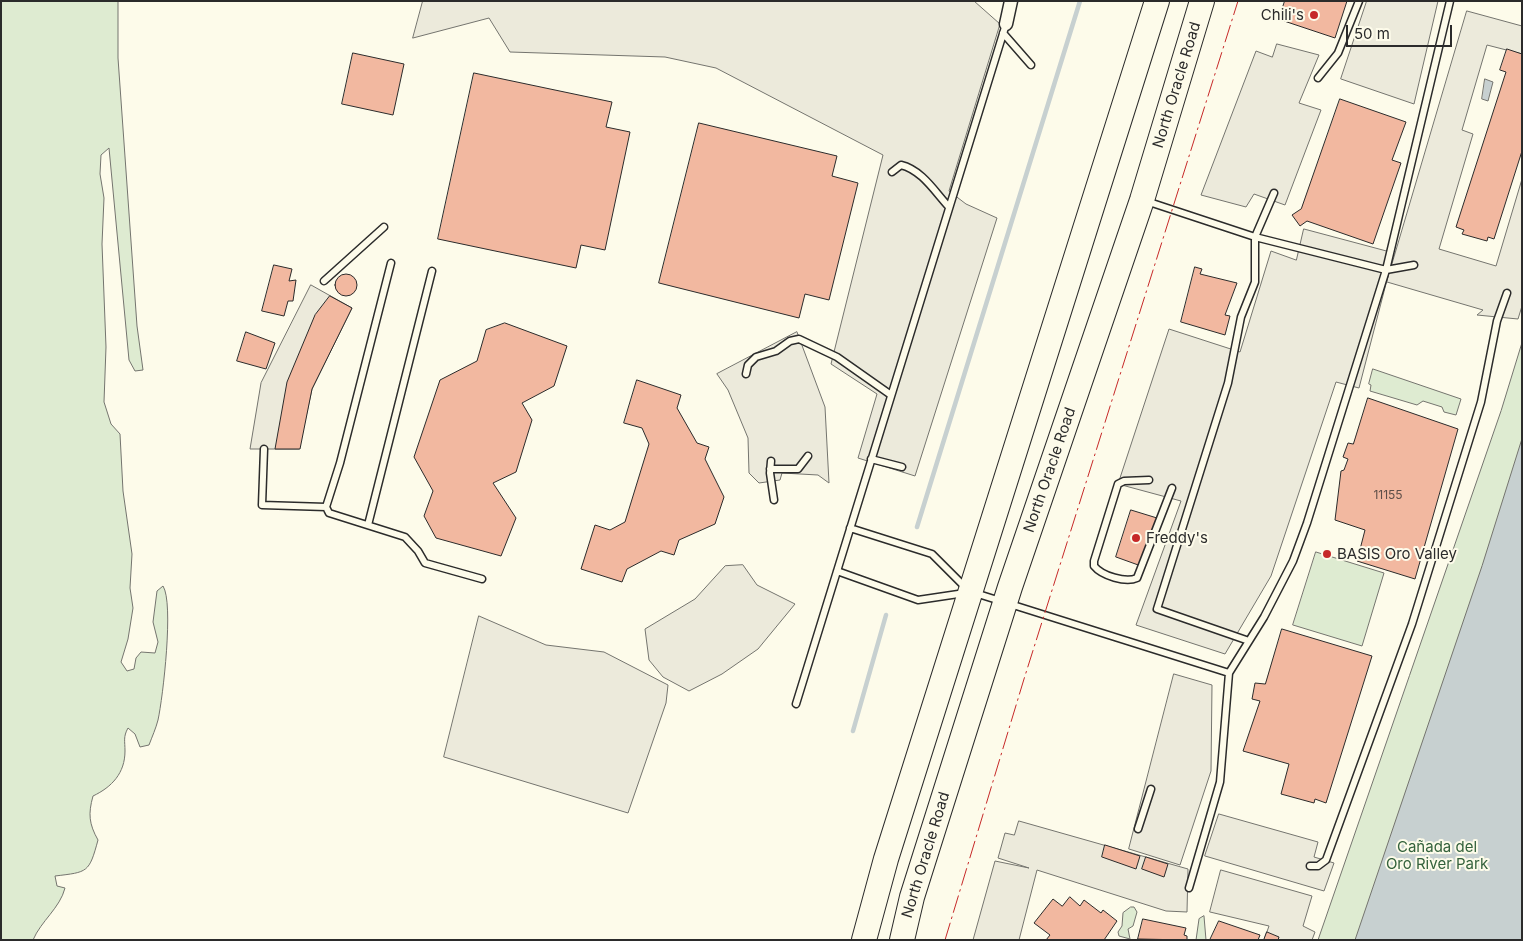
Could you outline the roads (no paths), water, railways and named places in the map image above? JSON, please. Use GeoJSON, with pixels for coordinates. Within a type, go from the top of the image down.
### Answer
{"type":"FeatureCollection","features":[{"type":"Feature","properties":{"kind":"highway"},"geometry":{"type":"LineString","coordinates":[[864,940],[886,859],[1157,1]]}},
{"type":"Feature","properties":{"kind":"highway","name":"North Oracle Road"},"geometry":{"type":"LineString","coordinates":[[902,940],[912,897],[1005,603],[1142,200],[1202,1]]}},
{"type":"Feature","properties":{"kind":"street"},"geometry":{"type":"LineString","coordinates":[[1004,28],[1011,1]]}},
{"type":"Feature","properties":{"kind":"lane"},"geometry":{"type":"LineString","coordinates":[[1318,78],[1338,53],[1359,1]]}},
{"type":"Feature","properties":{"kind":"lane"},"geometry":{"type":"LineString","coordinates":[[1189,888],[1220,782],[1229,673],[1293,561],[1386,270],[1450,1]]}},
{"type":"Feature","properties":{"kind":"lane"},"geometry":{"type":"LineString","coordinates":[[1004,28],[1031,65]]}},
{"type":"Feature","properties":{"kind":"lane"},"geometry":{"type":"LineString","coordinates":[[796,704],[1004,28]]}},
{"type":"Feature","properties":{"kind":"lane"},"geometry":{"type":"LineString","coordinates":[[892,172],[901,165],[912,168],[949,208]]}},
{"type":"Feature","properties":{"kind":"lane"},"geometry":{"type":"LineString","coordinates":[[1249,641],[1157,609],[1228,383],[1242,317],[1255,282],[1255,237],[1274,193]]}},
{"type":"Feature","properties":{"kind":"lane"},"geometry":{"type":"LineString","coordinates":[[1142,200],[1255,237],[1386,270],[1414,265]]}},
{"type":"Feature","properties":{"kind":"lane"},"geometry":{"type":"LineString","coordinates":[[324,281],[384,227]]}},
{"type":"Feature","properties":{"kind":"lane"},"geometry":{"type":"LineString","coordinates":[[391,263],[340,463],[326,507],[329,513],[405,537],[418,551],[425,563],[482,579]]}},
{"type":"Feature","properties":{"kind":"lane"},"geometry":{"type":"LineString","coordinates":[[368,525],[432,271]]}},
{"type":"Feature","properties":{"kind":"lane"},"geometry":{"type":"LineString","coordinates":[[1310,866],[1318,866],[1326,860],[1412,624],[1481,402],[1497,321],[1507,292]]}},
{"type":"Feature","properties":{"kind":"lane"},"geometry":{"type":"LineString","coordinates":[[746,374],[748,366],[756,357],[776,350],[790,341],[799,339],[837,357],[891,395]]}},
{"type":"Feature","properties":{"kind":"lane"},"geometry":{"type":"LineString","coordinates":[[264,449],[262,505],[326,507]]}},
{"type":"Feature","properties":{"kind":"lane"},"geometry":{"type":"LineString","coordinates":[[770,469],[798,469],[808,456]]}},
{"type":"Feature","properties":{"kind":"lane"},"geometry":{"type":"LineString","coordinates":[[871,459],[902,467]]}},
{"type":"Feature","properties":{"kind":"lane"},"geometry":{"type":"LineString","coordinates":[[771,461],[770,469],[774,500]]}},
{"type":"Feature","properties":{"kind":"lane"},"geometry":{"type":"LineString","coordinates":[[1149,480],[1124,481],[1118,484],[1094,560],[1094,566],[1098,572],[1125,580],[1137,578],[1172,488]]}},
{"type":"Feature","properties":{"kind":"lane"},"geometry":{"type":"LineString","coordinates":[[850,528],[932,554],[971,592],[1229,673]]}},
{"type":"Feature","properties":{"kind":"lane"},"geometry":{"type":"LineString","coordinates":[[837,572],[918,600],[971,592]]}},
{"type":"Feature","properties":{"kind":"lane"},"geometry":{"type":"LineString","coordinates":[[1138,829],[1151,789]]}},
{"type":"Feature","properties":{"kind":"waterway"},"geometry":{"type":"LineString","coordinates":[[917,527],[1080,1]]}},
{"type":"Feature","properties":{"kind":"waterway"},"geometry":{"type":"LineString","coordinates":[[853,731],[886,615]]}},
{"type":"Feature","properties":{"kind":"place","name":"Chili's"},"geometry":{"type":"Point","coordinates":[1314,15]}},
{"type":"Feature","properties":{"kind":"place","name":"Freddy's"},"geometry":{"type":"Point","coordinates":[1136,538]}},
{"type":"Feature","properties":{"kind":"place","name":"BASIS Oro Valley"},"geometry":{"type":"Point","coordinates":[1327,554]}},
{"type":"Feature","properties":{"kind":"park label","name":"Cañada del Oro River Park"},"geometry":{"type":"Point","coordinates":[1437,856]}}]}
